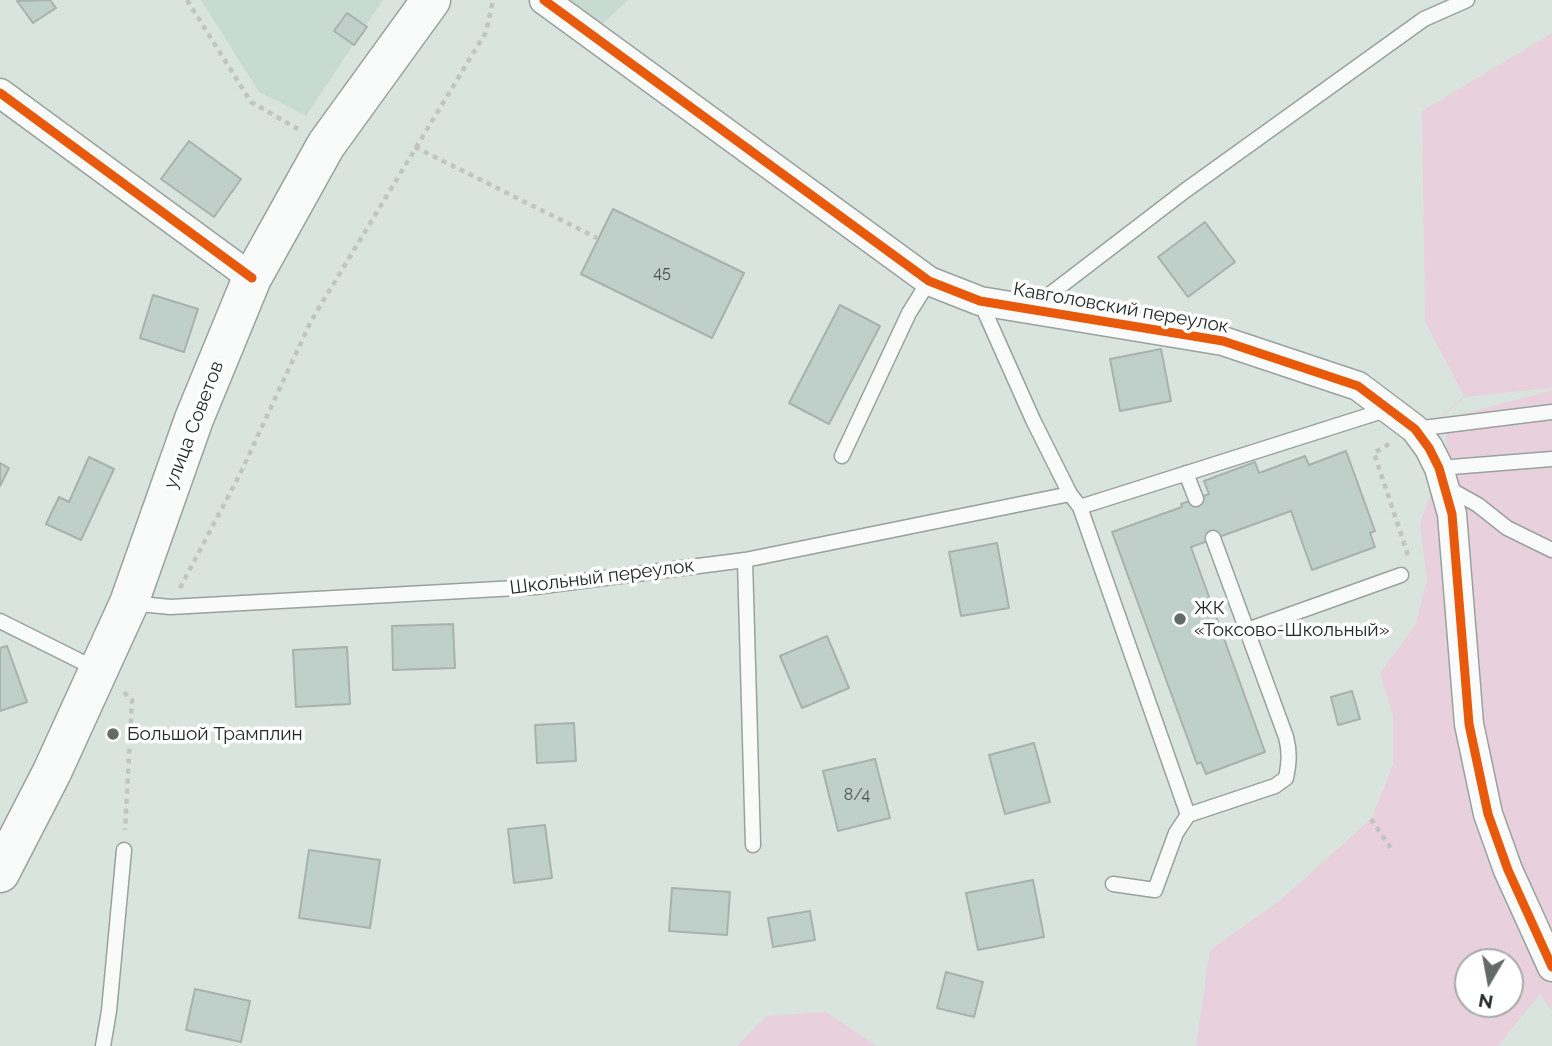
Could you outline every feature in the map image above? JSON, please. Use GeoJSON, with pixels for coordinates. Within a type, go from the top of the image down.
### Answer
{"type":"FeatureCollection","features":[{"type":"Feature","properties":{"kind":"main road","name":"улица Советов"},"geometry":{"type":"LineString","coordinates":[[0,873],[52,772],[129,603],[194,419],[252,278],[326,145],[431,0]]}},
{"type":"Feature","properties":{"kind":"street","name":"Кавголовский переулок"},"geometry":{"type":"LineString","coordinates":[[544,0],[929,281],[980,301],[1028,311],[1223,341],[1358,386],[1415,429],[1429,448],[1443,478],[1453,526],[1469,724],[1488,814],[1508,870],[1552,967]]}},
{"type":"Feature","properties":{"kind":"street"},"geometry":{"type":"LineString","coordinates":[[0,93],[252,278]]}},
{"type":"Feature","properties":{"kind":"lane"},"geometry":{"type":"LineString","coordinates":[[1028,311],[1186,190],[1424,19],[1467,0]]}},
{"type":"Feature","properties":{"kind":"lane"},"geometry":{"type":"LineString","coordinates":[[842,456],[908,313],[929,281]]}},
{"type":"Feature","properties":{"kind":"lane"},"geometry":{"type":"LineString","coordinates":[[980,301],[1032,420],[1070,494],[1080,507],[1188,816]]}},
{"type":"Feature","properties":{"kind":"lane"},"geometry":{"type":"LineString","coordinates":[[1080,507],[1391,409]]}},
{"type":"Feature","properties":{"kind":"lane"},"geometry":{"type":"LineString","coordinates":[[1415,429],[1552,412]]}},
{"type":"Feature","properties":{"kind":"lane"},"geometry":{"type":"LineString","coordinates":[[1443,478],[1552,459]]}},
{"type":"Feature","properties":{"kind":"lane"},"geometry":{"type":"LineString","coordinates":[[1186,473],[1196,499]]}},
{"type":"Feature","properties":{"kind":"lane"},"geometry":{"type":"LineString","coordinates":[[1443,478],[1507,528],[1552,550]]}},
{"type":"Feature","properties":{"kind":"lane","name":"Школьный переулок"},"geometry":{"type":"LineString","coordinates":[[129,603],[170,607],[535,587],[745,559],[1070,494]]}},
{"type":"Feature","properties":{"kind":"lane"},"geometry":{"type":"LineString","coordinates":[[1112,884],[1155,890],[1176,833],[1188,816],[1275,786],[1286,778],[1290,751],[1213,538]]}},
{"type":"Feature","properties":{"kind":"lane"},"geometry":{"type":"LineString","coordinates":[[745,559],[753,845]]}},
{"type":"Feature","properties":{"kind":"lane"},"geometry":{"type":"LineString","coordinates":[[1247,630],[1401,575]]}},
{"type":"Feature","properties":{"kind":"lane"},"geometry":{"type":"LineString","coordinates":[[0,621],[99,671]]}},
{"type":"Feature","properties":{"kind":"lane"},"geometry":{"type":"LineString","coordinates":[[103,1046],[109,1011],[124,850]]}},
{"type":"Feature","properties":{"kind":"path"},"geometry":{"type":"LineString","coordinates":[[187,0],[251,102],[326,145]]}},
{"type":"Feature","properties":{"kind":"path"},"geometry":{"type":"LineString","coordinates":[[170,607],[240,474],[311,321],[486,32],[493,0]]}},
{"type":"Feature","properties":{"kind":"path"},"geometry":{"type":"LineString","coordinates":[[415,147],[597,238]]}},
{"type":"Feature","properties":{"kind":"path"},"geometry":{"type":"LineString","coordinates":[[1401,575],[1407,552],[1374,453],[1415,429]]}},
{"type":"Feature","properties":{"kind":"path"},"geometry":{"type":"LineString","coordinates":[[99,671],[132,700],[124,850]]}},
{"type":"Feature","properties":{"kind":"path"},"geometry":{"type":"LineString","coordinates":[[1371,819],[1393,851]]}},
{"type":"Feature","properties":{"kind":"shaded area"},"geometry":{"type":"Polygon","coordinates":[[[201,0],[383,0],[306,116],[259,92],[201,0]]]}},
{"type":"Feature","properties":{"kind":"shaded area"},"geometry":{"type":"Polygon","coordinates":[[[571,0],[628,0],[598,28],[571,0]]]}},
{"type":"Feature","properties":{"kind":"shaded area"},"geometry":{"type":"Polygon","coordinates":[[[1552,33],[1552,388],[1465,397],[1414,441],[1464,396],[1425,321],[1422,111],[1552,33]]]}},
{"type":"Feature","properties":{"kind":"shaded area"},"geometry":{"type":"Polygon","coordinates":[[[1552,390],[1552,1010],[1541,993],[1524,1014],[1524,948],[1454,948],[1454,1018],[1521,1018],[1498,1046],[1196,1046],[1210,950],[1278,902],[1371,819],[1393,765],[1393,717],[1380,673],[1415,626],[1427,580],[1420,524],[1436,478],[1414,441],[1436,477],[1455,581],[1445,419],[1552,390]]]}},
{"type":"Feature","properties":{"kind":"shaded area"},"geometry":{"type":"Polygon","coordinates":[[[826,1012],[877,1046],[737,1046],[766,1016],[826,1012]]]}},
{"type":"Feature","properties":{"kind":"building"},"geometry":{"type":"Polygon","coordinates":[[[50,0],[56,8],[33,23],[17,1],[50,0]]]}},
{"type":"Feature","properties":{"kind":"building"},"geometry":{"type":"Polygon","coordinates":[[[347,13],[367,27],[354,45],[334,31],[347,13]]]}},
{"type":"Feature","properties":{"kind":"building"},"geometry":{"type":"Polygon","coordinates":[[[189,141],[241,179],[214,217],[161,179],[189,141]]]}},
{"type":"Feature","properties":{"kind":"building"},"geometry":{"type":"Polygon","coordinates":[[[613,209],[744,273],[712,338],[581,274],[613,209]]]}},
{"type":"Feature","properties":{"kind":"building"},"geometry":{"type":"Polygon","coordinates":[[[1205,222],[1235,262],[1188,297],[1158,257],[1205,222]]]}},
{"type":"Feature","properties":{"kind":"building"},"geometry":{"type":"Polygon","coordinates":[[[153,295],[198,309],[184,352],[140,338],[153,295]]]}},
{"type":"Feature","properties":{"kind":"building"},"geometry":{"type":"Polygon","coordinates":[[[840,305],[880,326],[829,424],[789,403],[840,305]]]}},
{"type":"Feature","properties":{"kind":"building"},"geometry":{"type":"Polygon","coordinates":[[[1161,349],[1171,401],[1120,411],[1110,359],[1161,349]]]}},
{"type":"Feature","properties":{"kind":"building","name":"ЖК «Токсово-Школьный»"},"geometry":{"type":"Polygon","coordinates":[[[1346,451],[1375,531],[1370,533],[1375,547],[1312,570],[1291,511],[1191,547],[1265,752],[1206,774],[1201,762],[1197,764],[1112,532],[1182,507],[1181,504],[1209,494],[1204,481],[1255,462],[1259,473],[1305,456],[1309,465],[1346,451]]]}},
{"type":"Feature","properties":{"kind":"building"},"geometry":{"type":"Polygon","coordinates":[[[89,457],[114,469],[81,540],[46,524],[59,497],[69,502],[89,457]]]}},
{"type":"Feature","properties":{"kind":"building"},"geometry":{"type":"Polygon","coordinates":[[[0,463],[9,468],[0,486],[0,463]]]}},
{"type":"Feature","properties":{"kind":"building"},"geometry":{"type":"Polygon","coordinates":[[[997,543],[1009,608],[961,616],[949,552],[997,543]]]}},
{"type":"Feature","properties":{"kind":"building"},"geometry":{"type":"Polygon","coordinates":[[[453,624],[455,668],[393,670],[392,626],[453,624]]]}},
{"type":"Feature","properties":{"kind":"building"},"geometry":{"type":"Polygon","coordinates":[[[827,636],[849,688],[802,708],[780,656],[827,636]]]}},
{"type":"Feature","properties":{"kind":"building"},"geometry":{"type":"Polygon","coordinates":[[[7,646],[27,702],[0,711],[0,648],[7,646]]]}},
{"type":"Feature","properties":{"kind":"building"},"geometry":{"type":"Polygon","coordinates":[[[347,647],[350,704],[296,707],[293,650],[347,647]]]}},
{"type":"Feature","properties":{"kind":"building"},"geometry":{"type":"Polygon","coordinates":[[[1352,691],[1360,719],[1338,725],[1331,697],[1352,691]]]}},
{"type":"Feature","properties":{"kind":"building"},"geometry":{"type":"Polygon","coordinates":[[[574,723],[576,761],[537,763],[535,725],[574,723]]]}},
{"type":"Feature","properties":{"kind":"building"},"geometry":{"type":"Polygon","coordinates":[[[1034,743],[1050,802],[1005,814],[989,755],[1034,743]]]}},
{"type":"Feature","properties":{"kind":"building"},"geometry":{"type":"Polygon","coordinates":[[[875,759],[890,818],[838,831],[823,771],[875,759]]]}},
{"type":"Feature","properties":{"kind":"building"},"geometry":{"type":"Polygon","coordinates":[[[545,825],[552,878],[514,883],[508,829],[545,825]]]}},
{"type":"Feature","properties":{"kind":"building"},"geometry":{"type":"Polygon","coordinates":[[[309,850],[380,860],[370,928],[299,918],[309,850]]]}},
{"type":"Feature","properties":{"kind":"building"},"geometry":{"type":"Polygon","coordinates":[[[1033,880],[1044,937],[978,950],[966,893],[1033,880]]]}},
{"type":"Feature","properties":{"kind":"building"},"geometry":{"type":"Polygon","coordinates":[[[672,888],[730,892],[727,935],[669,931],[672,888]]]}},
{"type":"Feature","properties":{"kind":"building"},"geometry":{"type":"Polygon","coordinates":[[[810,911],[815,940],[773,947],[768,918],[810,911]]]}},
{"type":"Feature","properties":{"kind":"building"},"geometry":{"type":"Polygon","coordinates":[[[946,972],[983,982],[974,1017],[937,1008],[946,972]]]}},
{"type":"Feature","properties":{"kind":"building"},"geometry":{"type":"Polygon","coordinates":[[[195,989],[250,1001],[241,1042],[186,1030],[195,989]]]}},
{"type":"Feature","properties":{"kind":"cycle path"},"geometry":{"type":"LineString","coordinates":[[544,0],[929,281],[980,301],[1223,341],[1358,386],[1415,429],[1439,468],[1452,514],[1469,724],[1488,814],[1508,870],[1552,967]]}},
{"type":"Feature","properties":{"kind":"cycle path"},"geometry":{"type":"LineString","coordinates":[[0,93],[252,278]]}},
{"type":"Feature","properties":{"kind":"place","name":"ЖК «Токсово-Школьный»"},"geometry":{"type":"Point","coordinates":[1180,619]}},
{"type":"Feature","properties":{"kind":"place","name":"Большой Трамплин"},"geometry":{"type":"Point","coordinates":[113,734]}}]}
